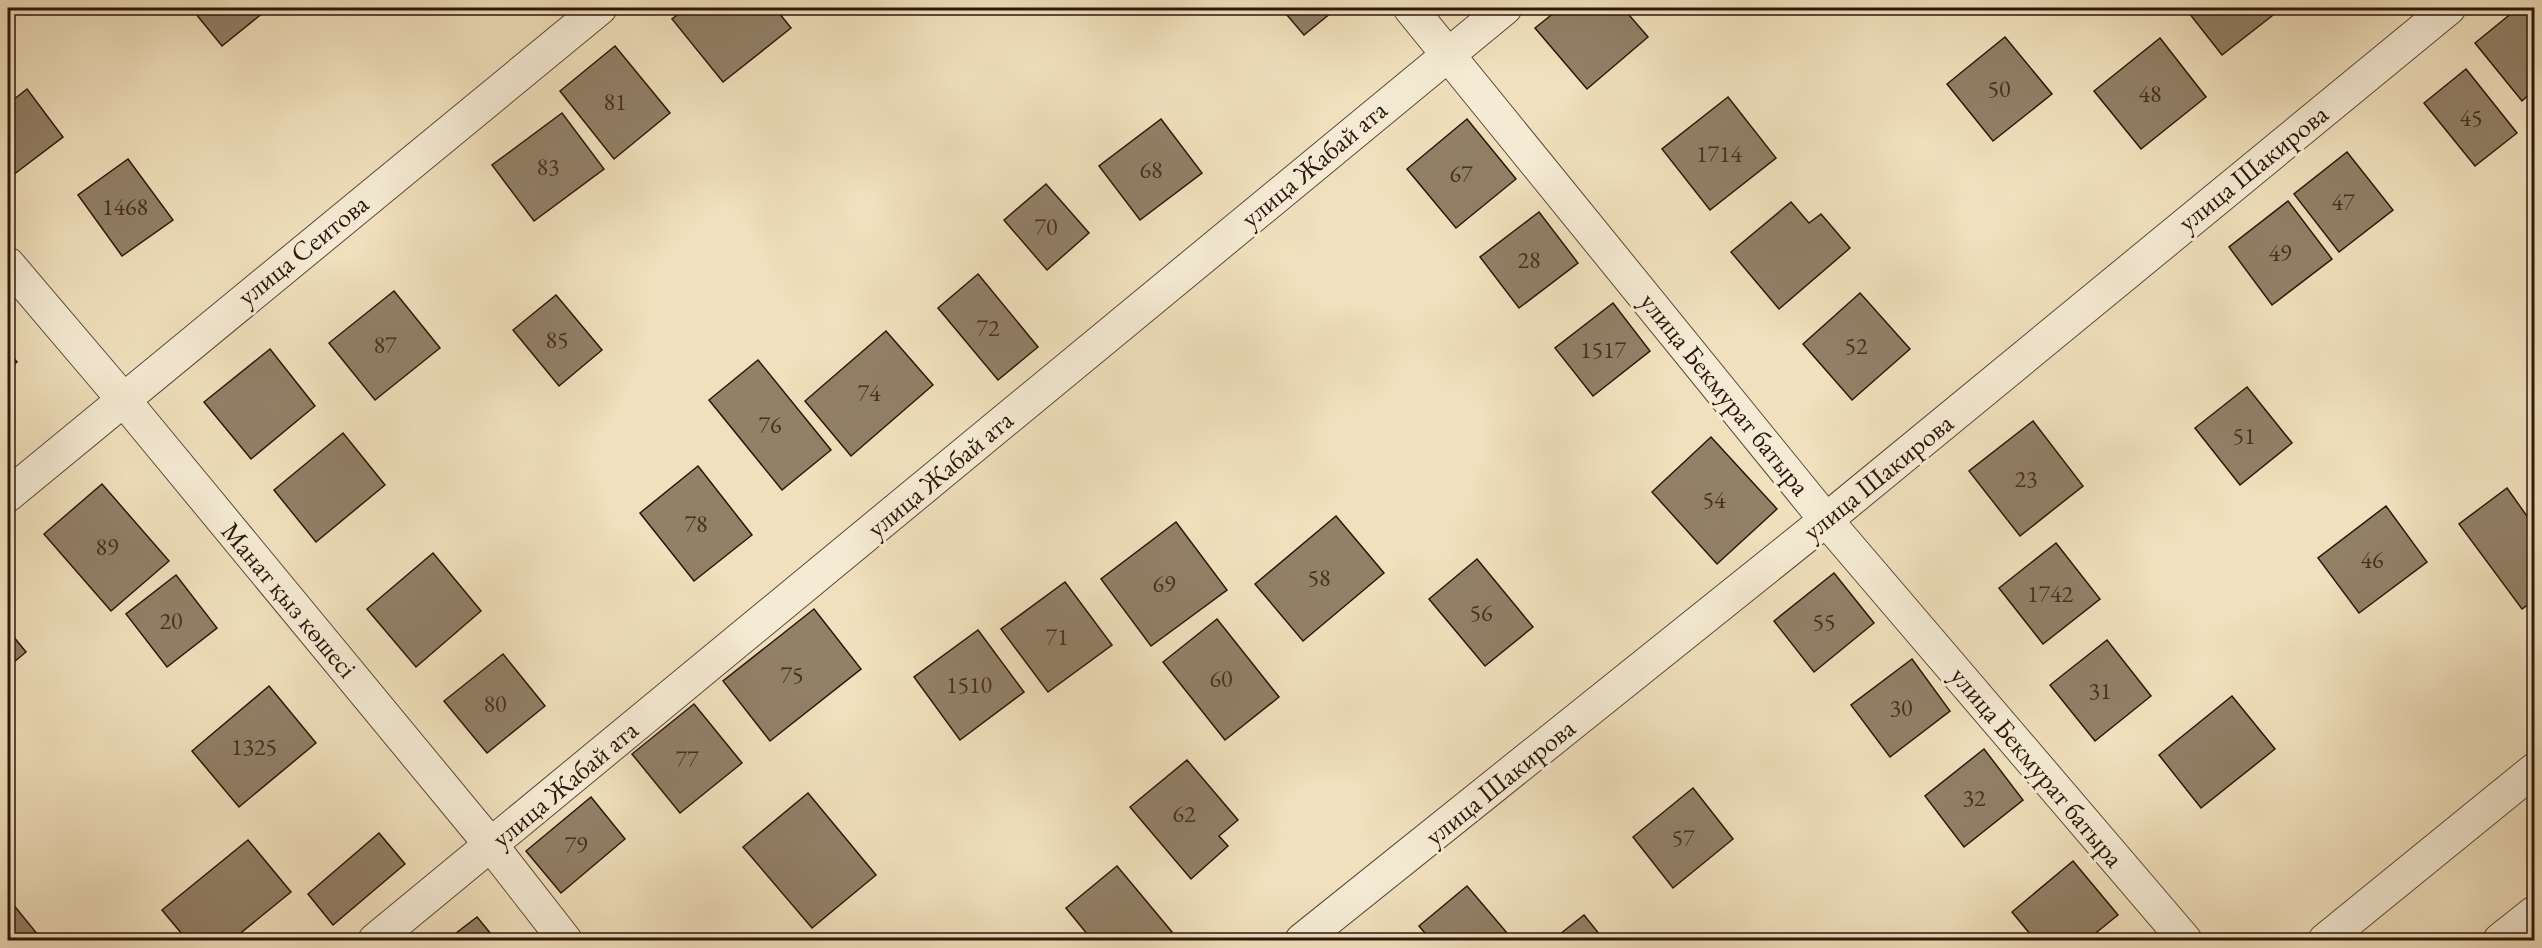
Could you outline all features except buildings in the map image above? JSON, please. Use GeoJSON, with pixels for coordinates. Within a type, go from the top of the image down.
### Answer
{"type":"FeatureCollection","features":[{"type":"Feature","properties":{"kind":"street","name":"улица Сеитова"},"geometry":{"type":"LineString","coordinates":[[8,495],[122,398],[600,8]]}},
{"type":"Feature","properties":{"kind":"street","name":"улица Бекмурат батыра"},"geometry":{"type":"LineString","coordinates":[[1410,8],[1826,520],[2185,940]]}},
{"type":"Feature","properties":{"kind":"street","name":"улица Жабай ата"},"geometry":{"type":"LineString","coordinates":[[375,940],[1504,8]]}},
{"type":"Feature","properties":{"kind":"street","name":"улица Шакирова"},"geometry":{"type":"LineString","coordinates":[[1302,940],[1826,520],[2449,8]]}},
{"type":"Feature","properties":{"kind":"street","name":"Манат қыз көшесі"},"geometry":{"type":"LineString","coordinates":[[8,264],[122,398],[491,845],[565,940]]}},
{"type":"Feature","properties":{"kind":"street"},"geometry":{"type":"LineString","coordinates":[[2325,940],[2535,770]]}},
{"type":"Feature","properties":{"kind":"street"},"geometry":{"type":"LineString","coordinates":[[2500,940],[2535,913]]}}]}
